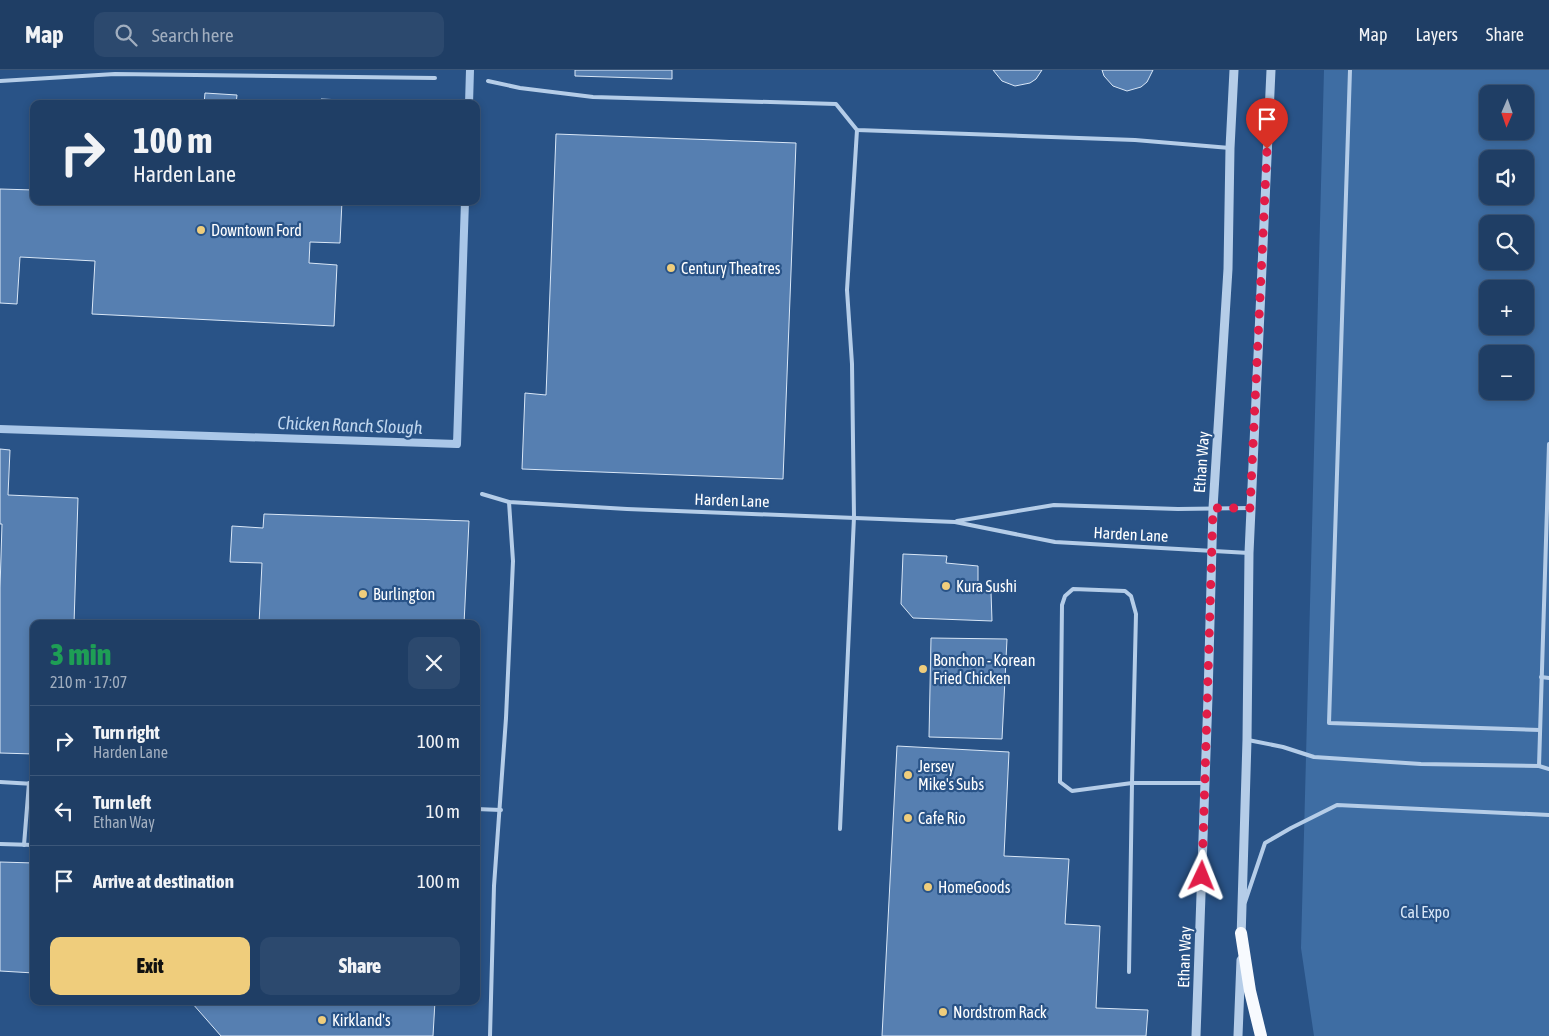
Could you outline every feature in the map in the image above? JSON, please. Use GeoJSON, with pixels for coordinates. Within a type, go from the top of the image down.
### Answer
{"type":"FeatureCollection","features":[{"type":"Feature","properties":{"kind":"main road"},"geometry":{"type":"LineString","coordinates":[[1241,933],[1250,991],[1261,1036]]}},
{"type":"Feature","properties":{"kind":"street","name":"Ethan Way"},"geometry":{"type":"LineString","coordinates":[[1196,1036],[1213,508],[1228,269],[1230,148],[1234,70]]}},
{"type":"Feature","properties":{"kind":"street"},"geometry":{"type":"LineString","coordinates":[[1238,1036],[1247,740],[1250,508],[1270,70]]}},
{"type":"Feature","properties":{"kind":"lane"},"geometry":{"type":"LineString","coordinates":[[303,76],[304,70]]}},
{"type":"Feature","properties":{"kind":"lane"},"geometry":{"type":"LineString","coordinates":[[1350,70],[1329,723],[1540,730]]}},
{"type":"Feature","properties":{"kind":"lane"},"geometry":{"type":"LineString","coordinates":[[0,81],[115,74],[435,78]]}},
{"type":"Feature","properties":{"kind":"lane"},"geometry":{"type":"LineString","coordinates":[[488,81],[520,88],[593,97],[836,104],[857,130],[847,290],[852,364],[854,517],[840,829]]}},
{"type":"Feature","properties":{"kind":"lane"},"geometry":{"type":"LineString","coordinates":[[857,130],[1135,140],[1230,148]]}},
{"type":"Feature","properties":{"kind":"lane"},"geometry":{"type":"LineString","coordinates":[[1539,766],[1549,444]]}},
{"type":"Feature","properties":{"kind":"lane","name":"Harden Lane"},"geometry":{"type":"LineString","coordinates":[[482,494],[509,502],[955,522],[1055,542],[1249,553]]}},
{"type":"Feature","properties":{"kind":"lane"},"geometry":{"type":"LineString","coordinates":[[490,1036],[494,886],[501,810],[513,561],[509,502]]}},
{"type":"Feature","properties":{"kind":"lane","name":"Harden Lane"},"geometry":{"type":"LineString","coordinates":[[955,522],[1054,505],[1250,508]]}},
{"type":"Feature","properties":{"kind":"lane"},"geometry":{"type":"LineString","coordinates":[[1129,972],[1132,783],[1136,614],[1131,596],[1125,591],[1073,589],[1065,596],[1062,606],[1060,782],[1072,791],[1132,783],[1205,783]]}},
{"type":"Feature","properties":{"kind":"lane"},"geometry":{"type":"LineString","coordinates":[[1542,677],[1549,678]]}},
{"type":"Feature","properties":{"kind":"lane"},"geometry":{"type":"LineString","coordinates":[[1247,740],[1283,747],[1314,758],[1420,764],[1539,766],[1549,768]]}},
{"type":"Feature","properties":{"kind":"lane"},"geometry":{"type":"LineString","coordinates":[[0,782],[30,783]]}},
{"type":"Feature","properties":{"kind":"lane"},"geometry":{"type":"LineString","coordinates":[[24,845],[30,792]]}},
{"type":"Feature","properties":{"kind":"lane"},"geometry":{"type":"LineString","coordinates":[[1242,911],[1266,843],[1337,805],[1548,815]]}},
{"type":"Feature","properties":{"kind":"lane"},"geometry":{"type":"LineString","coordinates":[[480,809],[501,810]]}},
{"type":"Feature","properties":{"kind":"lane"},"geometry":{"type":"LineString","coordinates":[[0,844],[30,845]]}},
{"type":"Feature","properties":{"kind":"green space","name":"Cal Expo"},"geometry":{"type":"Polygon","coordinates":[[[1324,70],[1549,70],[1549,1036],[1314,1036],[1301,948],[1324,70]]]}},
{"type":"Feature","properties":{"kind":"building"},"geometry":{"type":"Polygon","coordinates":[[[575,70],[672,70],[672,79],[575,76],[575,70]]]}},
{"type":"Feature","properties":{"kind":"building"},"geometry":{"type":"Polygon","coordinates":[[[993,70],[1042,70],[1036,79],[1030,83],[1015,86],[1002,81],[993,70]]]}},
{"type":"Feature","properties":{"kind":"building"},"geometry":{"type":"Polygon","coordinates":[[[1102,70],[1153,70],[1147,82],[1141,87],[1127,91],[1113,86],[1104,76],[1102,70]]]}},
{"type":"Feature","properties":{"kind":"building"},"geometry":{"type":"Polygon","coordinates":[[[205,93],[237,95],[236,100],[204,100],[205,93]]]}},
{"type":"Feature","properties":{"kind":"building","name":"Century Theatres"},"geometry":{"type":"Polygon","coordinates":[[[556,134],[796,143],[783,479],[522,469],[525,393],[546,395],[556,134]]]}},
{"type":"Feature","properties":{"kind":"building"},"geometry":{"type":"Polygon","coordinates":[[[0,189],[30,190],[30,205],[342,205],[340,243],[310,242],[309,263],[337,265],[334,326],[92,314],[95,261],[20,257],[17,304],[0,303],[0,189]]]}},
{"type":"Feature","properties":{"kind":"building"},"geometry":{"type":"Polygon","coordinates":[[[0,449],[10,450],[8,495],[78,498],[74,620],[30,620],[30,754],[0,753],[2,524],[0,524],[0,449]]]}},
{"type":"Feature","properties":{"kind":"building","name":"Burlington"},"geometry":{"type":"Polygon","coordinates":[[[264,514],[469,521],[464,620],[259,620],[262,563],[230,562],[232,526],[263,528],[264,514]]]}},
{"type":"Feature","properties":{"kind":"building"},"geometry":{"type":"Polygon","coordinates":[[[903,554],[947,556],[946,563],[978,566],[978,592],[991,592],[992,621],[913,618],[901,604],[903,554]]]}},
{"type":"Feature","properties":{"kind":"building"},"geometry":{"type":"Polygon","coordinates":[[[931,638],[1007,639],[1002,739],[929,737],[931,638]]]}},
{"type":"Feature","properties":{"kind":"building"},"geometry":{"type":"Polygon","coordinates":[[[897,746],[1009,752],[1004,856],[1069,859],[1065,924],[1100,926],[1096,1008],[1148,1010],[1146,1036],[882,1036],[897,746]]]}},
{"type":"Feature","properties":{"kind":"building"},"geometry":{"type":"Polygon","coordinates":[[[0,862],[30,863],[30,973],[0,971],[0,862]]]}},
{"type":"Feature","properties":{"kind":"building"},"geometry":{"type":"Polygon","coordinates":[[[194,1005],[435,1005],[433,1036],[221,1036],[194,1005]]]}},
{"type":"Feature","properties":{"kind":"waterway","name":"Chicken Ranch Slough"},"geometry":{"type":"LineString","coordinates":[[469,100],[470,70]]}},
{"type":"Feature","properties":{"kind":"waterway","name":"Chicken Ranch Slough"},"geometry":{"type":"LineString","coordinates":[[0,429],[457,444],[465,205]]}},
{"type":"Feature","properties":{"kind":"place","name":"Downtown Ford"},"geometry":{"type":"Point","coordinates":[201,230]}},
{"type":"Feature","properties":{"kind":"place","name":"Century Theatres"},"geometry":{"type":"Point","coordinates":[671,268]}},
{"type":"Feature","properties":{"kind":"place","name":"Kura Sushi"},"geometry":{"type":"Point","coordinates":[946,586]}},
{"type":"Feature","properties":{"kind":"place","name":"Burlington"},"geometry":{"type":"Point","coordinates":[363,594]}},
{"type":"Feature","properties":{"kind":"place","name":"Bonchon - Korean Fried Chicken"},"geometry":{"type":"Point","coordinates":[923,669]}},
{"type":"Feature","properties":{"kind":"place","name":"Jersey Mike's Subs"},"geometry":{"type":"Point","coordinates":[908,775]}},
{"type":"Feature","properties":{"kind":"place","name":"Cafe Rio"},"geometry":{"type":"Point","coordinates":[908,818]}},
{"type":"Feature","properties":{"kind":"place","name":"HomeGoods"},"geometry":{"type":"Point","coordinates":[928,887]}},
{"type":"Feature","properties":{"kind":"place","name":"Nordstrom Rack"},"geometry":{"type":"Point","coordinates":[943,1012]}},
{"type":"Feature","properties":{"kind":"place","name":"Kirkland's"},"geometry":{"type":"Point","coordinates":[322,1020]}},
{"type":"Feature","properties":{"kind":"route"},"geometry":{"type":"LineString","coordinates":[[1202,876],[1213,508],[1250,508],[1267,149]]}}]}
